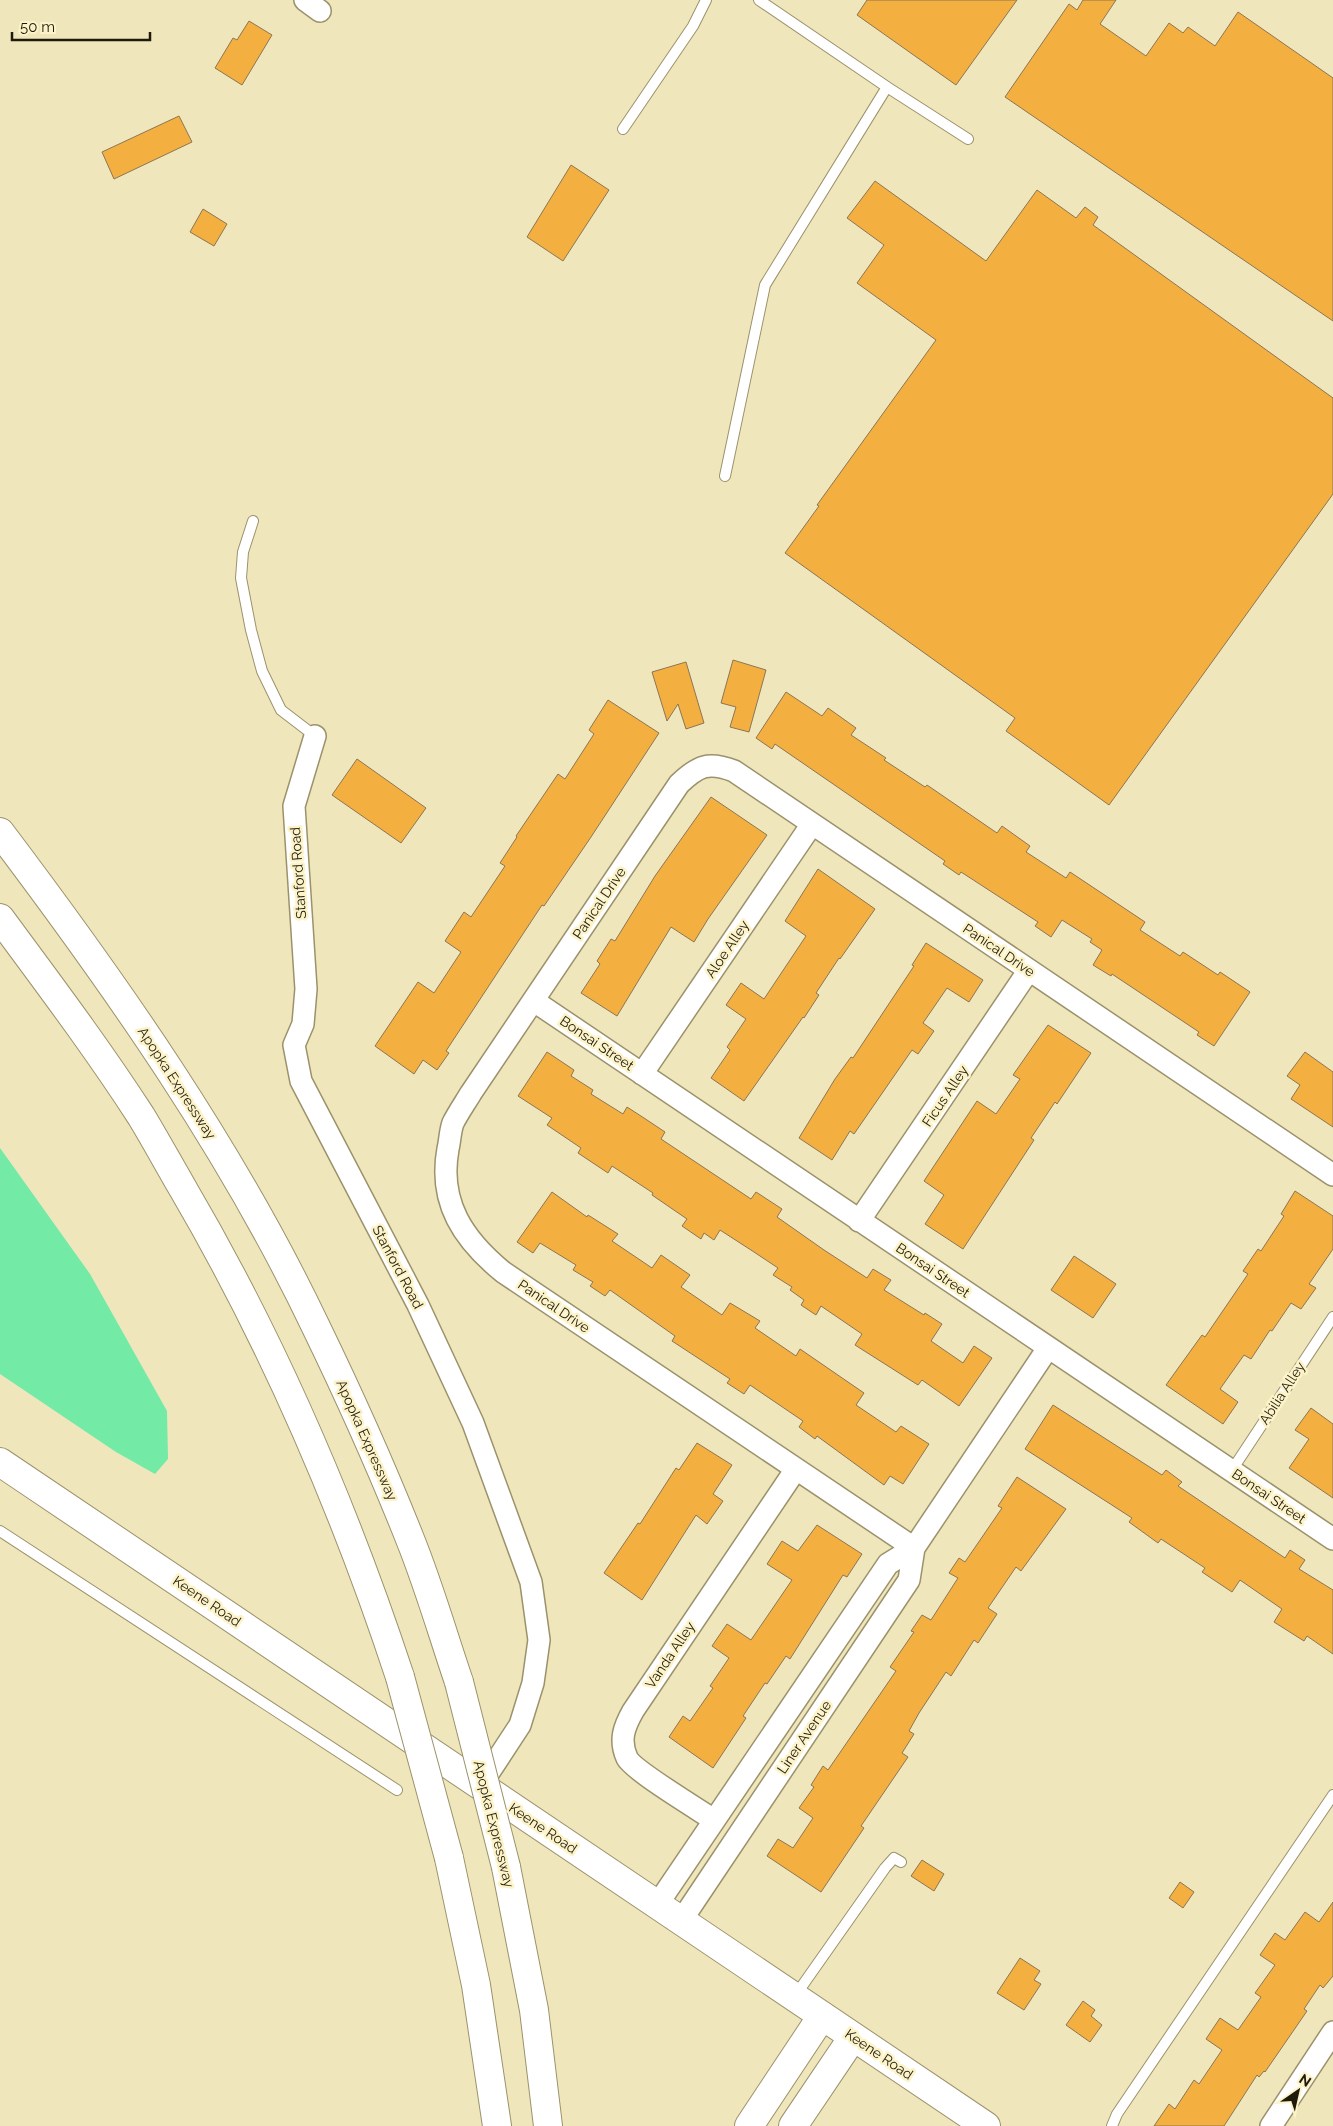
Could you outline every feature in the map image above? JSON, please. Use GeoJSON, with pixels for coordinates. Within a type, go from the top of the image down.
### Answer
{"type":"FeatureCollection","features":[{"type":"Feature","properties":{"kind":"main road","name":"Apopka Expressway"},"geometry":{"type":"LineString","coordinates":[[0,832],[125,1003],[198,1112],[254,1208],[314,1322],[364,1428],[411,1541],[459,1682],[506,1867],[534,2010],[548,2126]]}},
{"type":"Feature","properties":{"kind":"main road"},"geometry":{"type":"LineString","coordinates":[[0,918],[141,1116],[209,1233],[280,1371],[330,1484],[372,1593],[400,1677],[449,1858],[476,1985],[497,2126]]}},
{"type":"Feature","properties":{"kind":"main road","name":"Keene Road"},"geometry":{"type":"LineString","coordinates":[[0,1462],[986,2126]]}},
{"type":"Feature","properties":{"kind":"main road"},"geometry":{"type":"LineString","coordinates":[[749,2126],[822,2016]]}},
{"type":"Feature","properties":{"kind":"main road"},"geometry":{"type":"LineString","coordinates":[[793,2126],[853,2037]]}},
{"type":"Feature","properties":{"kind":"street","name":"Stanford Road"},"geometry":{"type":"LineString","coordinates":[[315,736],[294,806],[306,989],[303,1024],[294,1045],[301,1081],[418,1305],[473,1423],[531,1582],[539,1640],[533,1683],[520,1725],[480,1786]]}},
{"type":"Feature","properties":{"kind":"street","name":"Panical Drive"},"geometry":{"type":"LineString","coordinates":[[914,1548],[503,1272],[486,1258],[468,1238],[453,1211],[446,1182],[447,1156],[453,1124],[471,1093],[679,784],[692,771],[708,765],[721,766],[734,771],[1333,1175]]}},
{"type":"Feature","properties":{"kind":"street","name":"Aloe Alley"},"geometry":{"type":"LineString","coordinates":[[642,1074],[812,824]]}},
{"type":"Feature","properties":{"kind":"street","name":"Ficus Alley"},"geometry":{"type":"LineString","coordinates":[[859,1221],[1029,970]]}},
{"type":"Feature","properties":{"kind":"street","name":"Bonsai Street"},"geometry":{"type":"LineString","coordinates":[[534,1000],[859,1221],[1333,1538]]}},
{"type":"Feature","properties":{"kind":"street","name":"Liner Avenue"},"geometry":{"type":"LineString","coordinates":[[657,1905],[888,1564],[914,1548],[1048,1348]]}},
{"type":"Feature","properties":{"kind":"street","name":"Vanda Alley"},"geometry":{"type":"LineString","coordinates":[[714,1820],[628,1760],[622,1744],[624,1728],[632,1711],[796,1469]]}},
{"type":"Feature","properties":{"kind":"street","name":"Liner Avenue"},"geometry":{"type":"LineString","coordinates":[[681,1921],[909,1580],[914,1548]]}},
{"type":"Feature","properties":{"kind":"street"},"geometry":{"type":"LineString","coordinates":[[1270,2126],[1333,2032]]}},
{"type":"Feature","properties":{"kind":"lane"},"geometry":{"type":"LineString","coordinates":[[622,128],[693,26],[706,0]]}},
{"type":"Feature","properties":{"kind":"lane"},"geometry":{"type":"LineString","coordinates":[[759,0],[887,88],[968,139]]}},
{"type":"Feature","properties":{"kind":"lane"},"geometry":{"type":"LineString","coordinates":[[725,476],[765,285],[887,88]]}},
{"type":"Feature","properties":{"kind":"lane"},"geometry":{"type":"LineString","coordinates":[[253,521],[243,552],[241,578],[251,630],[260,662],[281,710],[315,736]]}},
{"type":"Feature","properties":{"kind":"lane","name":"Abilia Alley"},"geometry":{"type":"LineString","coordinates":[[1232,1470],[1333,1316]]}},
{"type":"Feature","properties":{"kind":"lane"},"geometry":{"type":"LineString","coordinates":[[0,1531],[398,1790]]}},
{"type":"Feature","properties":{"kind":"lane"},"geometry":{"type":"LineString","coordinates":[[1112,2126],[1117,2114],[1333,1795]]}},
{"type":"Feature","properties":{"kind":"lane"},"geometry":{"type":"LineString","coordinates":[[794,1997],[885,1868],[894,1858],[901,1862]]}},
{"type":"Feature","properties":{"kind":"shaded area"},"geometry":{"type":"Polygon","coordinates":[[[0,1148],[90,1274],[167,1411],[168,1459],[155,1474],[116,1452],[0,1374],[0,1148]]]}},
{"type":"Feature","properties":{"kind":"building"},"geometry":{"type":"Polygon","coordinates":[[[867,0],[1017,0],[956,85],[857,15],[867,0]]]}},
{"type":"Feature","properties":{"kind":"building"},"geometry":{"type":"Polygon","coordinates":[[[1083,0],[1116,0],[1100,24],[1146,56],[1169,23],[1183,33],[1188,27],[1215,46],[1238,12],[1333,78],[1333,321],[1005,97],[1069,4],[1077,10],[1083,0]]]}},
{"type":"Feature","properties":{"kind":"building"},"geometry":{"type":"Polygon","coordinates":[[[249,21],[272,35],[242,85],[215,68],[233,38],[237,40],[249,21]]]}},
{"type":"Feature","properties":{"kind":"building"},"geometry":{"type":"Polygon","coordinates":[[[179,116],[192,142],[114,179],[102,152],[179,116]]]}},
{"type":"Feature","properties":{"kind":"building"},"geometry":{"type":"Polygon","coordinates":[[[571,165],[609,190],[563,261],[527,237],[571,165]]]}},
{"type":"Feature","properties":{"kind":"building"},"geometry":{"type":"Polygon","coordinates":[[[875,181],[986,261],[1037,190],[1076,218],[1085,207],[1098,217],[1093,225],[1333,398],[1333,494],[1109,805],[1006,731],[1015,718],[785,553],[819,506],[817,505],[936,340],[857,283],[884,245],[847,218],[875,181]]]}},
{"type":"Feature","properties":{"kind":"building"},"geometry":{"type":"Polygon","coordinates":[[[203,209],[227,224],[214,246],[190,232],[203,209]]]}},
{"type":"Feature","properties":{"kind":"building"},"geometry":{"type":"Polygon","coordinates":[[[733,660],[766,670],[749,732],[730,727],[736,707],[721,703],[733,660]]]}},
{"type":"Feature","properties":{"kind":"building"},"geometry":{"type":"Polygon","coordinates":[[[686,662],[704,723],[686,729],[678,704],[667,721],[652,672],[686,662]]]}},
{"type":"Feature","properties":{"kind":"building"},"geometry":{"type":"Polygon","coordinates":[[[786,692],[822,716],[828,708],[856,728],[851,735],[886,758],[884,760],[925,787],[927,785],[997,833],[1002,826],[1030,846],[1026,852],[1066,878],[1070,872],[1145,922],[1140,930],[1180,956],[1183,952],[1218,975],[1220,972],[1250,992],[1214,1046],[1197,1035],[1199,1032],[1112,974],[1111,976],[1093,965],[1102,950],[1090,942],[1092,939],[1062,920],[1051,937],[1035,926],[1038,922],[961,872],[959,875],[943,864],[945,861],[775,744],[772,749],[756,738],[786,692]]]}},
{"type":"Feature","properties":{"kind":"building"},"geometry":{"type":"Polygon","coordinates":[[[608,700],[659,733],[591,837],[544,906],[542,905],[446,1051],[449,1053],[437,1070],[423,1060],[414,1074],[375,1046],[418,982],[434,993],[461,952],[445,941],[464,912],[471,917],[505,866],[500,863],[516,836],[558,774],[565,779],[594,734],[589,730],[608,700]]]}},
{"type":"Feature","properties":{"kind":"building"},"geometry":{"type":"Polygon","coordinates":[[[357,759],[426,808],[401,843],[332,795],[357,759]]]}},
{"type":"Feature","properties":{"kind":"building"},"geometry":{"type":"Polygon","coordinates":[[[711,797],[767,835],[694,942],[671,927],[617,1016],[581,993],[600,964],[597,961],[611,939],[615,941],[655,876],[711,797]]]}},
{"type":"Feature","properties":{"kind":"building"},"geometry":{"type":"Polygon","coordinates":[[[818,869],[875,909],[816,993],[819,995],[804,1018],[744,1101],[711,1078],[730,1050],[727,1047],[746,1019],[726,1005],[741,983],[764,999],[806,936],[785,921],[818,869]]]}},
{"type":"Feature","properties":{"kind":"building"},"geometry":{"type":"Polygon","coordinates":[[[926,943],[983,980],[969,1002],[947,988],[923,1023],[934,1031],[918,1054],[912,1050],[854,1134],[850,1131],[832,1160],[799,1138],[835,1079],[851,1057],[853,1058],[914,966],[912,965],[926,943]]]}},
{"type":"Feature","properties":{"kind":"building"},"geometry":{"type":"Polygon","coordinates":[[[1048,1025],[1091,1053],[1057,1104],[1055,1102],[1031,1138],[1034,1140],[963,1249],[925,1224],[944,1195],[924,1181],[977,1101],[996,1114],[1020,1079],[1013,1075],[1048,1025]]]}},
{"type":"Feature","properties":{"kind":"building"},"geometry":{"type":"Polygon","coordinates":[[[547,1052],[574,1070],[571,1076],[593,1090],[591,1094],[623,1114],[627,1107],[665,1132],[661,1139],[751,1199],[756,1192],[782,1209],[777,1217],[824,1250],[867,1278],[873,1269],[891,1280],[884,1290],[942,1324],[931,1341],[963,1363],[974,1346],[992,1358],[959,1406],[922,1380],[918,1385],[855,1345],[862,1334],[821,1306],[816,1315],[801,1305],[804,1300],[790,1290],[792,1287],[773,1275],[778,1268],[754,1252],[720,1230],[714,1240],[704,1233],[701,1239],[682,1226],[687,1219],[652,1195],[653,1193],[612,1166],[608,1173],[578,1153],[581,1148],[547,1125],[552,1118],[518,1096],[547,1052]]]}},
{"type":"Feature","properties":{"kind":"building"},"geometry":{"type":"Polygon","coordinates":[[[1305,1052],[1333,1072],[1333,1127],[1291,1099],[1300,1085],[1287,1076],[1305,1052]]]}},
{"type":"Feature","properties":{"kind":"building"},"geometry":{"type":"Polygon","coordinates":[[[1295,1191],[1333,1216],[1333,1249],[1309,1284],[1316,1288],[1301,1309],[1291,1303],[1251,1359],[1244,1355],[1220,1389],[1238,1402],[1223,1424],[1166,1385],[1202,1335],[1205,1337],[1248,1274],[1243,1271],[1258,1249],[1261,1251],[1284,1216],[1281,1214],[1295,1191]]]}},
{"type":"Feature","properties":{"kind":"building"},"geometry":{"type":"Polygon","coordinates":[[[552,1192],[587,1217],[588,1215],[618,1234],[612,1241],[652,1268],[661,1255],[690,1275],[681,1287],[722,1315],[730,1303],[760,1321],[755,1328],[796,1356],[800,1349],[864,1393],[856,1405],[896,1432],[901,1426],[929,1444],[903,1484],[890,1476],[884,1485],[817,1436],[815,1439],[799,1427],[803,1421],[750,1385],[744,1394],[727,1383],[730,1379],[672,1341],[675,1336],[610,1290],[605,1296],[590,1286],[593,1282],[573,1270],[576,1265],[540,1243],[533,1253],[517,1242],[552,1192]]]}},
{"type":"Feature","properties":{"kind":"building"},"geometry":{"type":"Polygon","coordinates":[[[1074,1256],[1116,1284],[1093,1318],[1051,1290],[1074,1256]]]}},
{"type":"Feature","properties":{"kind":"building"},"geometry":{"type":"Polygon","coordinates":[[[1053,1405],[1162,1475],[1166,1470],[1182,1482],[1178,1486],[1285,1558],[1290,1550],[1305,1560],[1299,1569],[1333,1590],[1333,1654],[1307,1636],[1304,1641],[1274,1622],[1282,1609],[1240,1580],[1232,1592],[1202,1572],[1205,1568],[1161,1539],[1158,1543],[1129,1522],[1132,1518],[1025,1449],[1053,1405]]]}},
{"type":"Feature","properties":{"kind":"building"},"geometry":{"type":"Polygon","coordinates":[[[1311,1408],[1333,1424],[1333,1498],[1289,1468],[1309,1439],[1295,1430],[1311,1408]]]}},
{"type":"Feature","properties":{"kind":"building"},"geometry":{"type":"Polygon","coordinates":[[[697,1443],[732,1465],[713,1494],[723,1501],[707,1524],[696,1515],[642,1600],[604,1573],[638,1523],[640,1524],[676,1468],[679,1470],[697,1443]]]}},
{"type":"Feature","properties":{"kind":"building"},"geometry":{"type":"Polygon","coordinates":[[[1017,1477],[1066,1509],[1021,1571],[1016,1567],[988,1608],[997,1614],[978,1643],[974,1640],[951,1676],[946,1672],[919,1713],[909,1731],[914,1734],[902,1753],[908,1757],[861,1826],[864,1828],[821,1892],[767,1856],[778,1839],[793,1848],[813,1818],[799,1808],[814,1787],[811,1785],[823,1766],[828,1770],[896,1671],[890,1667],[914,1632],[911,1631],[922,1615],[931,1620],[958,1578],[949,1573],[959,1558],[965,1562],[1002,1508],[998,1506],[1017,1477]]]}},
{"type":"Feature","properties":{"kind":"building"},"geometry":{"type":"Polygon","coordinates":[[[817,1525],[862,1554],[847,1577],[843,1575],[790,1659],[786,1656],[767,1684],[765,1683],[743,1716],[746,1718],[713,1768],[669,1737],[683,1716],[690,1721],[713,1688],[710,1686],[729,1658],[712,1646],[727,1624],[751,1640],[792,1580],[767,1564],[782,1541],[798,1551],[817,1525]]]}},
{"type":"Feature","properties":{"kind":"building"},"geometry":{"type":"Polygon","coordinates":[[[922,1860],[944,1874],[934,1891],[911,1876],[922,1860]]]}},
{"type":"Feature","properties":{"kind":"building"},"geometry":{"type":"Polygon","coordinates":[[[1180,1882],[1194,1892],[1183,1908],[1169,1898],[1180,1882]]]}},
{"type":"Feature","properties":{"kind":"building"},"geometry":{"type":"Polygon","coordinates":[[[1333,1902],[1333,1976],[1323,1988],[1320,1985],[1304,2009],[1307,2011],[1265,2072],[1259,2077],[1257,2075],[1224,2126],[1154,2126],[1169,2104],[1175,2109],[1194,2080],[1199,2084],[1222,2050],[1206,2039],[1220,2018],[1238,2030],[1261,1997],[1255,1993],[1275,1965],[1260,1955],[1275,1933],[1285,1940],[1305,1912],[1319,1922],[1333,1902]]]}},
{"type":"Feature","properties":{"kind":"building"},"geometry":{"type":"Polygon","coordinates":[[[1020,1958],[1040,1971],[1034,1980],[1041,1984],[1024,2010],[997,1993],[1020,1958]]]}},
{"type":"Feature","properties":{"kind":"building"},"geometry":{"type":"Polygon","coordinates":[[[1083,2001],[1095,2010],[1091,2016],[1102,2025],[1090,2042],[1066,2025],[1083,2001]]]}}]}
